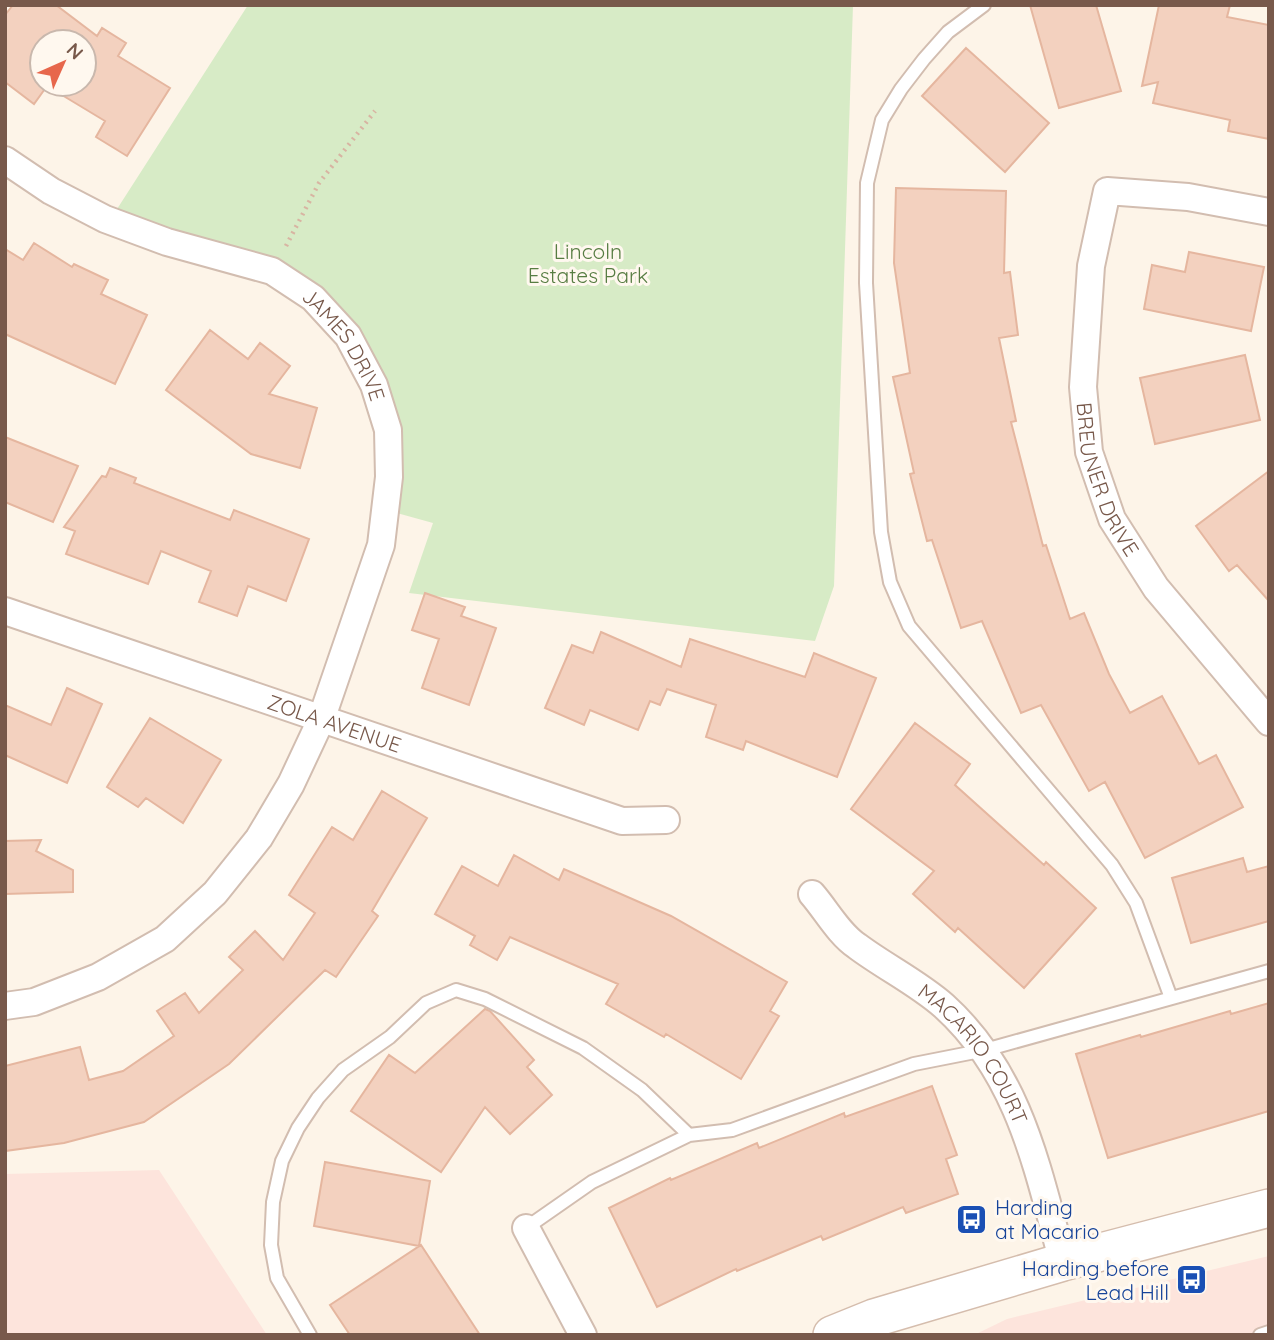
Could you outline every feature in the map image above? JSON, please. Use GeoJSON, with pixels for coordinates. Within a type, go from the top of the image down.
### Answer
{"type":"FeatureCollection","features":[{"type":"Feature","properties":{"kind":"main road"},"geometry":{"type":"LineString","coordinates":[[832,1335],[1063,1262],[1269,1208]]}},
{"type":"Feature","properties":{"kind":"street","name":"JAMES DRIVE"},"geometry":{"type":"LineString","coordinates":[[5,160],[51,191],[106,219],[167,242],[272,271],[313,298],[348,335],[374,385],[388,430],[389,477],[381,545],[321,720],[291,784],[259,838],[215,893],[165,939],[98,977],[34,1002],[5,1006]]}},
{"type":"Feature","properties":{"kind":"street","name":"BREUNER DRIVE"},"geometry":{"type":"LineString","coordinates":[[1269,212],[1188,197],[1107,191],[1091,266],[1083,387],[1089,452],[1112,519],[1156,588],[1269,722]]}},
{"type":"Feature","properties":{"kind":"street","name":"ZOLA AVENUE"},"geometry":{"type":"LineString","coordinates":[[5,611],[622,821],[666,820]]}},
{"type":"Feature","properties":{"kind":"street","name":"MACARIO COURT"},"geometry":{"type":"LineString","coordinates":[[812,894],[854,945],[944,1006],[985,1051],[1006,1086],[1027,1132],[1063,1262]]}},
{"type":"Feature","properties":{"kind":"street"},"geometry":{"type":"LineString","coordinates":[[526,1228],[583,1335]]}},
{"type":"Feature","properties":{"kind":"lane"},"geometry":{"type":"LineString","coordinates":[[984,5],[948,32],[901,89],[881,120],[867,183],[866,283],[881,532],[890,582],[909,626],[1112,865],[1136,903],[1171,998]]}},
{"type":"Feature","properties":{"kind":"lane"},"geometry":{"type":"LineString","coordinates":[[526,1228],[592,1182],[689,1135],[732,1130],[914,1063],[985,1051],[1269,971]]}},
{"type":"Feature","properties":{"kind":"lane"},"geometry":{"type":"LineString","coordinates":[[310,1335],[277,1278],[271,1245],[273,1202],[282,1161],[317,1098],[343,1070],[390,1037],[426,1003],[456,990],[485,999],[583,1048],[642,1090],[689,1135]]}},
{"type":"Feature","properties":{"kind":"lane"},"geometry":{"type":"LineString","coordinates":[[1260,1335],[1269,1332]]}},
{"type":"Feature","properties":{"kind":"path"},"geometry":{"type":"LineString","coordinates":[[272,271],[319,183],[375,111]]}},
{"type":"Feature","properties":{"kind":"shaded area"},"geometry":{"type":"Polygon","coordinates":[[[159,1170],[267,1335],[5,1335],[5,1174],[159,1170]]]}},
{"type":"Feature","properties":{"kind":"shaded area"},"geometry":{"type":"Polygon","coordinates":[[[1269,1256],[1269,1335],[974,1335],[1007,1319],[1269,1256]]]}},
{"type":"Feature","properties":{"kind":"green space","name":"Lincoln Estates Park"},"geometry":{"type":"Polygon","coordinates":[[[248,5],[853,5],[834,586],[815,641],[409,593],[433,523],[386,510],[380,420],[338,335],[264,276],[110,220],[248,5]]]}},
{"type":"Feature","properties":{"kind":"building"},"geometry":{"type":"Polygon","coordinates":[[[13,5],[56,5],[86,28],[28,28],[28,98],[38,98],[34,104],[5,82],[5,15],[13,5]]]}},
{"type":"Feature","properties":{"kind":"building"},"geometry":{"type":"Polygon","coordinates":[[[1030,5],[1096,5],[1121,91],[1059,108],[1030,5]]]}},
{"type":"Feature","properties":{"kind":"building"},"geometry":{"type":"Polygon","coordinates":[[[1159,5],[1230,5],[1227,17],[1269,25],[1269,139],[1228,131],[1230,120],[1153,103],[1158,82],[1142,86],[1159,5]]]}},
{"type":"Feature","properties":{"kind":"building"},"geometry":{"type":"Polygon","coordinates":[[[102,28],[126,43],[118,56],[170,88],[127,156],[96,137],[105,121],[67,98],[98,98],[98,34],[102,28]]]}},
{"type":"Feature","properties":{"kind":"building"},"geometry":{"type":"Polygon","coordinates":[[[966,48],[1049,123],[1005,172],[922,96],[966,48]]]}},
{"type":"Feature","properties":{"kind":"building"},"geometry":{"type":"Polygon","coordinates":[[[896,188],[1006,191],[1004,273],[1010,272],[1018,335],[999,338],[1016,421],[1011,422],[1043,546],[1046,545],[1070,619],[1084,613],[1109,674],[1130,713],[1162,696],[1199,764],[1216,755],[1243,807],[1145,858],[1105,782],[1089,791],[1041,705],[1021,713],[982,621],[961,628],[932,540],[927,541],[910,474],[914,473],[893,377],[910,373],[894,263],[896,188]]]}},
{"type":"Feature","properties":{"kind":"building"},"geometry":{"type":"Polygon","coordinates":[[[34,243],[72,267],[74,264],[108,280],[101,294],[147,315],[115,384],[5,334],[5,249],[23,260],[34,243]]]}},
{"type":"Feature","properties":{"kind":"building"},"geometry":{"type":"Polygon","coordinates":[[[1189,252],[1264,267],[1251,331],[1144,309],[1152,265],[1185,272],[1189,252]]]}},
{"type":"Feature","properties":{"kind":"building"},"geometry":{"type":"Polygon","coordinates":[[[210,330],[248,359],[260,343],[290,366],[269,394],[317,408],[300,468],[251,454],[166,390],[210,330]]]}},
{"type":"Feature","properties":{"kind":"building"},"geometry":{"type":"Polygon","coordinates":[[[1245,355],[1260,420],[1155,444],[1140,378],[1245,355]]]}},
{"type":"Feature","properties":{"kind":"building"},"geometry":{"type":"Polygon","coordinates":[[[5,437],[78,466],[53,522],[5,502],[5,437]]]}},
{"type":"Feature","properties":{"kind":"building"},"geometry":{"type":"Polygon","coordinates":[[[110,468],[136,478],[134,483],[230,520],[234,510],[309,539],[286,601],[248,586],[237,616],[199,602],[211,571],[161,551],[148,584],[66,554],[75,531],[64,527],[102,476],[106,477],[110,468]]]}},
{"type":"Feature","properties":{"kind":"building"},"geometry":{"type":"Polygon","coordinates":[[[1269,471],[1269,601],[1237,565],[1229,571],[1196,526],[1269,471]]]}},
{"type":"Feature","properties":{"kind":"building"},"geometry":{"type":"Polygon","coordinates":[[[425,593],[465,607],[461,616],[496,628],[469,705],[422,688],[439,639],[412,630],[425,593]]]}},
{"type":"Feature","properties":{"kind":"building"},"geometry":{"type":"Polygon","coordinates":[[[601,632],[681,667],[690,639],[805,677],[814,653],[876,678],[837,777],[746,741],[743,750],[706,737],[716,705],[667,689],[660,705],[650,701],[638,730],[590,710],[584,725],[545,708],[572,645],[593,653],[601,632]]]}},
{"type":"Feature","properties":{"kind":"building"},"geometry":{"type":"Polygon","coordinates":[[[67,688],[102,704],[67,783],[5,755],[5,705],[51,725],[67,688]]]}},
{"type":"Feature","properties":{"kind":"building"},"geometry":{"type":"Polygon","coordinates":[[[150,718],[221,760],[183,823],[146,798],[138,807],[107,787],[150,718]]]}},
{"type":"Feature","properties":{"kind":"building"},"geometry":{"type":"Polygon","coordinates":[[[915,723],[970,764],[955,785],[1096,908],[1024,988],[958,928],[955,932],[913,894],[934,871],[851,809],[915,723]]]}},
{"type":"Feature","properties":{"kind":"building"},"geometry":{"type":"Polygon","coordinates":[[[382,791],[427,818],[372,911],[378,916],[336,977],[325,970],[229,1064],[144,1122],[64,1143],[5,1151],[5,1066],[80,1047],[89,1080],[123,1071],[174,1036],[157,1011],[185,993],[199,1013],[243,970],[229,957],[255,931],[283,960],[315,913],[289,895],[332,827],[353,840],[382,791]]]}},
{"type":"Feature","properties":{"kind":"building"},"geometry":{"type":"Polygon","coordinates":[[[41,840],[36,851],[73,870],[73,892],[5,894],[5,841],[41,840]]]}},
{"type":"Feature","properties":{"kind":"building"},"geometry":{"type":"Polygon","coordinates":[[[514,855],[559,880],[564,869],[671,916],[787,982],[770,1011],[779,1016],[741,1079],[666,1034],[664,1037],[606,1004],[618,984],[510,937],[497,960],[470,945],[475,936],[435,914],[462,866],[498,886],[514,855]]]}},
{"type":"Feature","properties":{"kind":"building"},"geometry":{"type":"Polygon","coordinates":[[[1243,858],[1247,872],[1269,866],[1269,921],[1191,943],[1172,878],[1243,858]]]}},
{"type":"Feature","properties":{"kind":"building"},"geometry":{"type":"Polygon","coordinates":[[[1269,1003],[1269,1111],[1108,1158],[1076,1054],[1230,1011],[1231,1014],[1269,1003]]]}},
{"type":"Feature","properties":{"kind":"building"},"geometry":{"type":"Polygon","coordinates":[[[485,1009],[490,1011],[534,1060],[527,1067],[552,1095],[510,1134],[485,1107],[441,1172],[351,1111],[389,1055],[415,1073],[485,1009]]]}},
{"type":"Feature","properties":{"kind":"building"},"geometry":{"type":"Polygon","coordinates":[[[932,1086],[957,1155],[946,1159],[958,1194],[906,1213],[903,1207],[823,1240],[821,1236],[737,1271],[736,1269],[657,1307],[609,1208],[670,1178],[671,1180],[757,1143],[759,1148],[844,1113],[845,1117],[932,1086]]]}},
{"type":"Feature","properties":{"kind":"building"},"geometry":{"type":"Polygon","coordinates":[[[325,1162],[430,1181],[419,1246],[314,1226],[325,1162]]]}},
{"type":"Feature","properties":{"kind":"building"},"geometry":{"type":"Polygon","coordinates":[[[421,1245],[480,1335],[350,1335],[330,1305],[421,1245]]]}},
{"type":"Feature","properties":{"kind":"place","name":"Harding at Macario"},"geometry":{"type":"Point","coordinates":[972,1219]}},
{"type":"Feature","properties":{"kind":"place","name":"Harding before Lead Hill"},"geometry":{"type":"Point","coordinates":[1192,1280]}}]}
